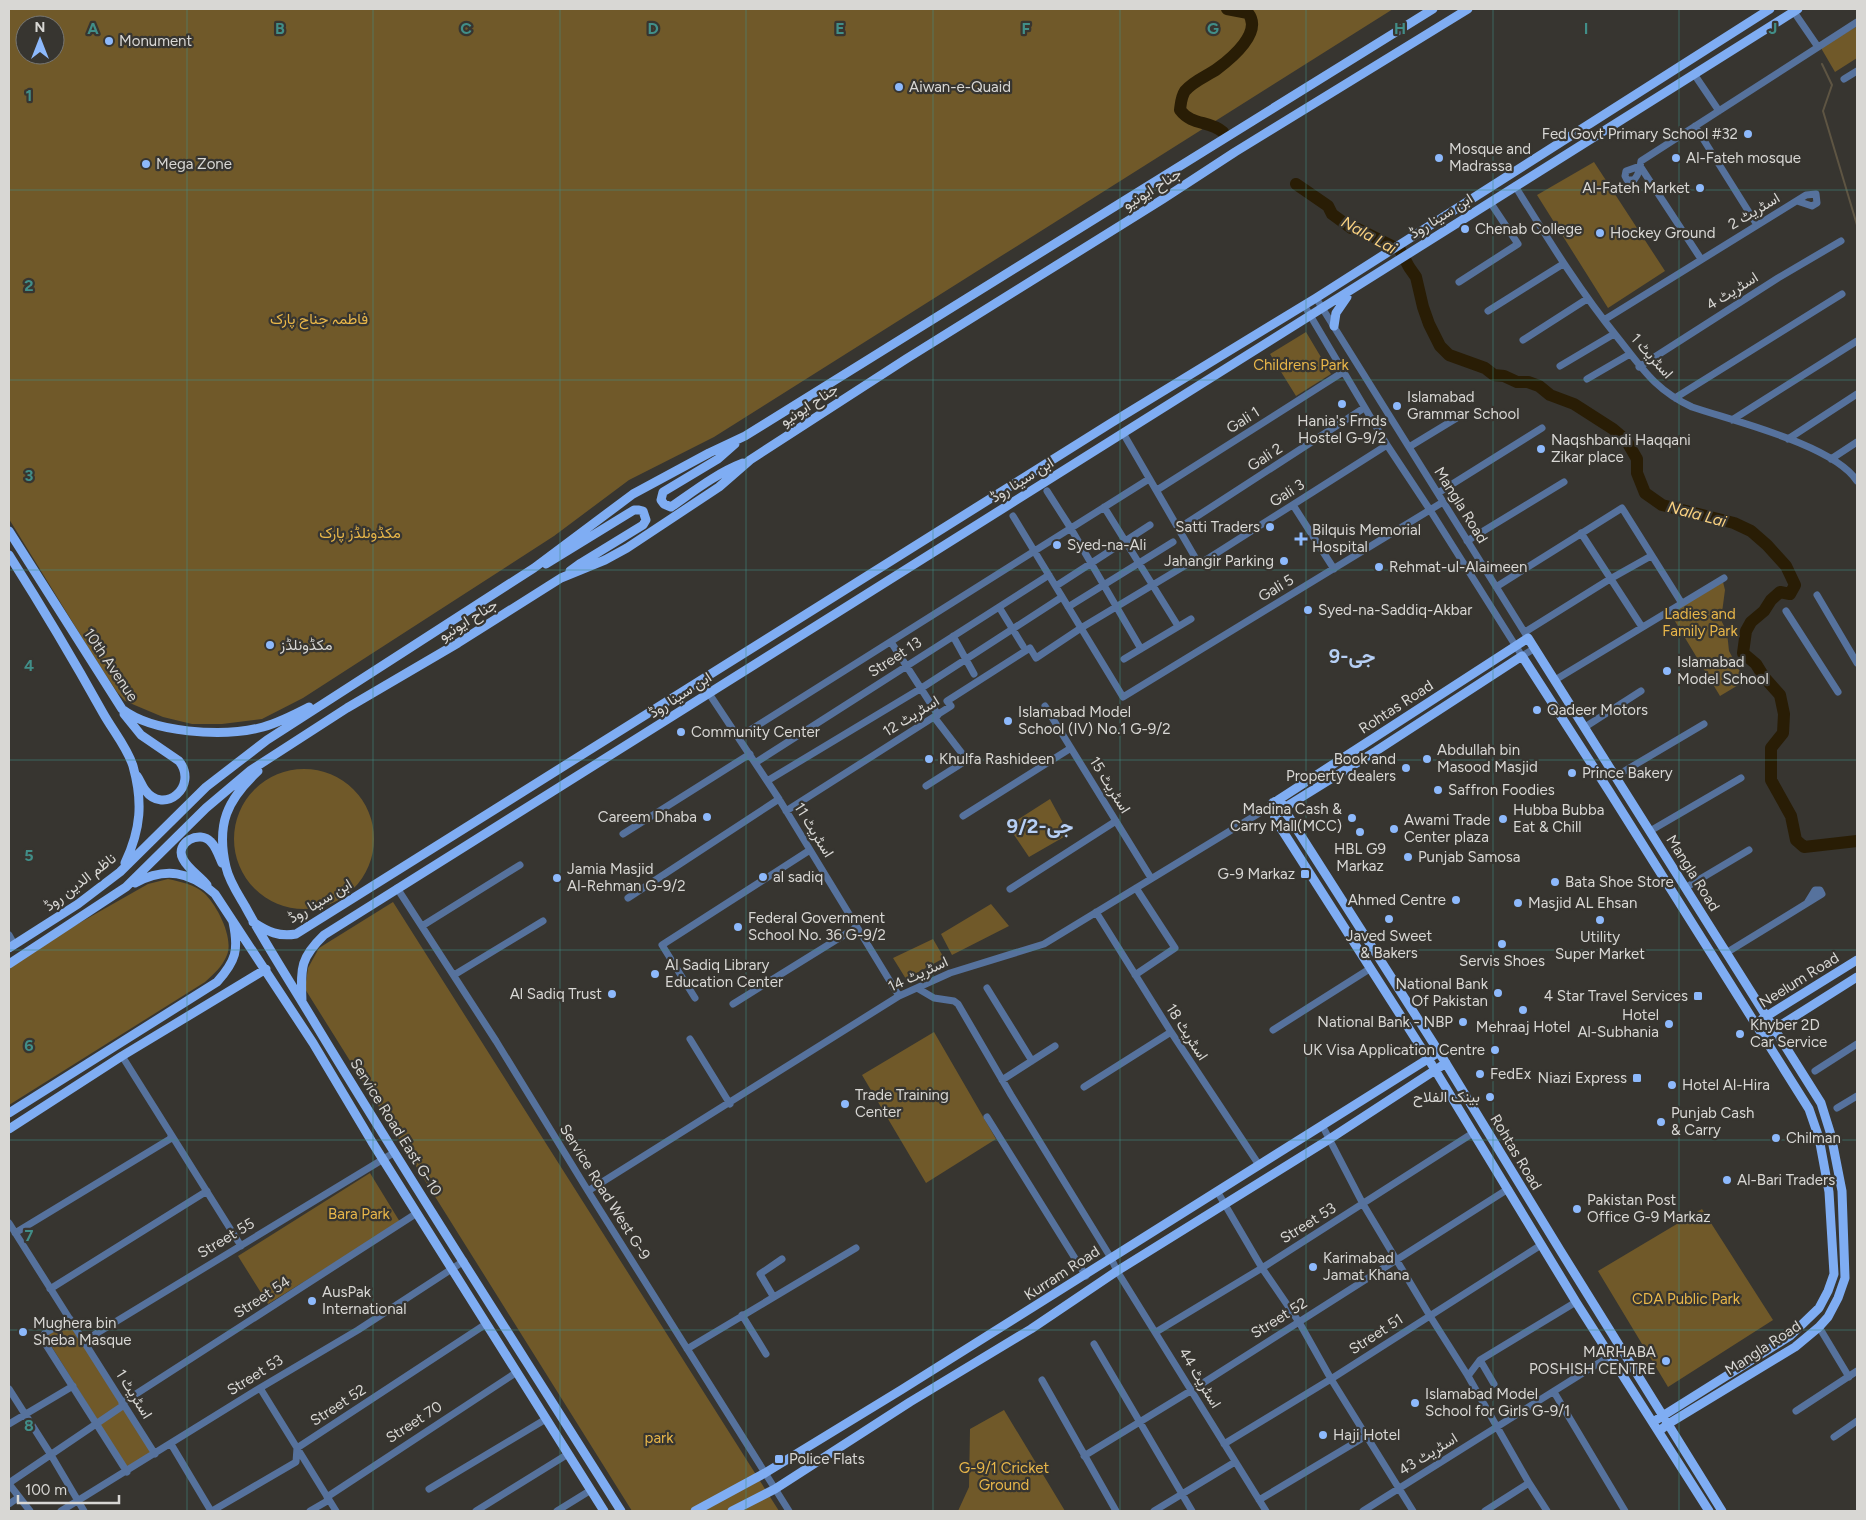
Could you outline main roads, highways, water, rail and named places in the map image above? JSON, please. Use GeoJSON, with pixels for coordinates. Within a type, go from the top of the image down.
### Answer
{"type":"FeatureCollection","features":[{"type":"Feature","properties":{"kind":"main road","name":"جناح ایونیو"},"geometry":{"type":"LineString","coordinates":[[182,810],[227,770],[267,740],[534,568],[633,494],[745,436],[1434,9]]}},
{"type":"Feature","properties":{"kind":"main road","name":"جناح ایونیو"},"geometry":{"type":"LineString","coordinates":[[176,836],[235,782],[347,708],[458,643],[561,578],[605,560],[627,548],[718,487],[750,460],[981,311],[1468,9]]}},
{"type":"Feature","properties":{"kind":"main road","name":"ابن سینا روڈ"},"geometry":{"type":"LineString","coordinates":[[253,922],[273,934],[296,934],[1110,423],[1316,298],[1770,9]]}},
{"type":"Feature","properties":{"kind":"main road","name":"ابن سینا روڈ"},"geometry":{"type":"LineString","coordinates":[[302,1002],[302,965],[314,945],[324,935],[1796,10]]}},
{"type":"Feature","properties":{"kind":"main road"},"geometry":{"type":"LineString","coordinates":[[1334,326],[1334,319],[1338,308],[1355,287]]}},
{"type":"Feature","properties":{"kind":"main road"},"geometry":{"type":"LineString","coordinates":[[745,436],[718,459],[663,492],[661,500],[664,504],[671,507],[732,467],[750,460]]}},
{"type":"Feature","properties":{"kind":"main road"},"geometry":{"type":"LineString","coordinates":[[534,568],[547,564],[634,510],[643,511],[646,520],[643,525],[581,563],[561,578]]}},
{"type":"Feature","properties":{"kind":"main road","name":"10th Avenue"},"geometry":{"type":"LineString","coordinates":[[9,531],[122,709],[143,722],[193,730],[236,732],[271,724],[328,699]]}},
{"type":"Feature","properties":{"kind":"main road","name":"10th Avenue"},"geometry":{"type":"LineString","coordinates":[[9,555],[72,657],[110,725],[127,751],[134,768],[140,807],[140,821],[134,841],[120,872]]}},
{"type":"Feature","properties":{"kind":"main road","name":"Rohtas Road"},"geometry":{"type":"LineString","coordinates":[[1526,635],[1516,646],[1278,807],[1275,819],[1429,1060],[1576,1302],[1709,1511]]}},
{"type":"Feature","properties":{"kind":"main road","name":"Mangla Road"},"geometry":{"type":"LineString","coordinates":[[1526,635],[1820,1103],[1831,1134],[1842,1191],[1845,1278],[1838,1298],[1828,1317],[1795,1347],[1659,1431]]}},
{"type":"Feature","properties":{"kind":"main road","name":"Rohtas Road"},"geometry":{"type":"LineString","coordinates":[[1278,807],[1376,751],[1522,656]]}},
{"type":"Feature","properties":{"kind":"main road","name":"Mangla Road"},"geometry":{"type":"LineString","coordinates":[[1522,656],[1764,1036],[1808,1109],[1819,1138],[1829,1192],[1834,1274],[1819,1308],[1790,1336],[1654,1422]]}},
{"type":"Feature","properties":{"kind":"main road"},"geometry":{"type":"LineString","coordinates":[[122,709],[141,735],[171,755],[183,766],[186,777],[183,786],[174,797],[167,800],[158,800],[145,791],[134,768]]}},
{"type":"Feature","properties":{"kind":"main road","name":"Service Road East G-10"},"geometry":{"type":"LineString","coordinates":[[277,753],[241,787],[232,799],[223,825],[221,838],[226,869],[230,879],[253,922],[302,1002],[621,1511]]}},
{"type":"Feature","properties":{"kind":"main road","name":"Rohtas Road"},"geometry":{"type":"LineString","coordinates":[[1278,807],[1290,817],[1440,1052],[1722,1511]]}},
{"type":"Feature","properties":{"kind":"main road","name":"ناظم الدین روڈ"},"geometry":{"type":"LineString","coordinates":[[12,946],[78,904],[120,872],[182,810]]}},
{"type":"Feature","properties":{"kind":"main road","name":"ناظم الدین روڈ"},"geometry":{"type":"LineString","coordinates":[[9,964],[126,887],[176,836]]}},
{"type":"Feature","properties":{"kind":"main road"},"geometry":{"type":"LineString","coordinates":[[210,889],[199,875],[184,862],[181,851],[183,844],[192,838],[202,837],[208,839],[212,842],[226,869]]}},
{"type":"Feature","properties":{"kind":"main road","name":"Service Road East G-10"},"geometry":{"type":"LineString","coordinates":[[126,887],[149,876],[171,872],[193,879],[210,889],[232,916],[604,1511]]}},
{"type":"Feature","properties":{"kind":"main road"},"geometry":{"type":"LineString","coordinates":[[9,1113],[217,982],[230,965],[236,951],[232,916]]}},
{"type":"Feature","properties":{"kind":"main road","name":"Neelum Road"},"geometry":{"type":"LineString","coordinates":[[1755,1023],[1857,960]]}},
{"type":"Feature","properties":{"kind":"main road"},"geometry":{"type":"LineString","coordinates":[[9,1129],[122,1056],[266,969]]}},
{"type":"Feature","properties":{"kind":"main road","name":"Neelum Road"},"geometry":{"type":"LineString","coordinates":[[1764,1036],[1857,977]]}},
{"type":"Feature","properties":{"kind":"main road","name":"Kurram Road"},"geometry":{"type":"LineString","coordinates":[[695,1511],[765,1473],[902,1390],[1440,1052]]}},
{"type":"Feature","properties":{"kind":"main road","name":"Kurram Road"},"geometry":{"type":"LineString","coordinates":[[732,1511],[775,1489],[910,1402],[1031,1329],[1116,1271],[1328,1140],[1446,1063]]}},
{"type":"Feature","properties":{"kind":"main road"},"geometry":{"type":"LineString","coordinates":[[1530,1226],[1541,1219]]}},
{"type":"Feature","properties":{"kind":"waterway","name":"Nala Lai"},"geometry":{"type":"LineString","coordinates":[[1223,132],[1218,128],[1195,121],[1180,110],[1181,100],[1188,87],[1217,69],[1244,44],[1249,36],[1252,20],[1248,13],[1227,9]]}},
{"type":"Feature","properties":{"kind":"waterway"},"geometry":{"type":"LineString","coordinates":[[1822,64],[1832,85],[1823,111],[1857,225]]}},
{"type":"Feature","properties":{"kind":"waterway","name":"Nala Lai"},"geometry":{"type":"LineString","coordinates":[[1296,184],[1328,206],[1332,214],[1351,228],[1358,229],[1400,250],[1416,277],[1429,324],[1440,346],[1449,355],[1485,368],[1494,375],[1539,386],[1550,395],[1574,404],[1613,429],[1626,440],[1637,459],[1637,473],[1645,493],[1662,505],[1734,523],[1751,531],[1786,566],[1795,585],[1790,594],[1780,592],[1771,600],[1764,611],[1751,622],[1746,631],[1743,653],[1756,664],[1764,677],[1780,695],[1784,714],[1783,733],[1771,748],[1771,780],[1791,816],[1796,840],[1804,847],[1857,841]]}},
{"type":"Feature","properties":{"kind":"place","name":"Monument"},"geometry":{"type":"Point","coordinates":[109,41]}},
{"type":"Feature","properties":{"kind":"place","name":"Aiwan-e-Quaid"},"geometry":{"type":"Point","coordinates":[899,87]}},
{"type":"Feature","properties":{"kind":"place","name":"Fed Govt Primary School #32"},"geometry":{"type":"Point","coordinates":[1748,134]}},
{"type":"Feature","properties":{"kind":"place","name":"Mosque and Madrassa"},"geometry":{"type":"Point","coordinates":[1439,158]}},
{"type":"Feature","properties":{"kind":"place","name":"Al-Fateh mosque"},"geometry":{"type":"Point","coordinates":[1676,158]}},
{"type":"Feature","properties":{"kind":"place","name":"Mega Zone"},"geometry":{"type":"Point","coordinates":[146,164]}},
{"type":"Feature","properties":{"kind":"place","name":"Al-Fateh Market"},"geometry":{"type":"Point","coordinates":[1700,188]}},
{"type":"Feature","properties":{"kind":"place","name":"Chenab College"},"geometry":{"type":"Point","coordinates":[1465,229]}},
{"type":"Feature","properties":{"kind":"place","name":"Hockey Ground"},"geometry":{"type":"Point","coordinates":[1600,233]}},
{"type":"Feature","properties":{"kind":"place","name":"Hania's Frnds Hostel G-9/2"},"geometry":{"type":"Point","coordinates":[1342,404]}},
{"type":"Feature","properties":{"kind":"place","name":"Islamabad Grammar School"},"geometry":{"type":"Point","coordinates":[1397,406]}},
{"type":"Feature","properties":{"kind":"place","name":"Naqshbandi Haqqani Zikar place"},"geometry":{"type":"Point","coordinates":[1541,449]}},
{"type":"Feature","properties":{"kind":"place","name":"Satti Traders"},"geometry":{"type":"Point","coordinates":[1270,527]}},
{"type":"Feature","properties":{"kind":"place","name":"Bilquis Memorial Hospital"},"geometry":{"type":"Point","coordinates":[1301,539]}},
{"type":"Feature","properties":{"kind":"place","name":"Syed-na-Ali"},"geometry":{"type":"Point","coordinates":[1057,545]}},
{"type":"Feature","properties":{"kind":"place","name":"Jahangir Parking"},"geometry":{"type":"Point","coordinates":[1284,561]}},
{"type":"Feature","properties":{"kind":"place","name":"Rehmat-ul-Alaimeen"},"geometry":{"type":"Point","coordinates":[1379,567]}},
{"type":"Feature","properties":{"kind":"place","name":"Syed-na-Saddiq-Akbar"},"geometry":{"type":"Point","coordinates":[1308,610]}},
{"type":"Feature","properties":{"kind":"place","name":"مکڈونلڈز"},"geometry":{"type":"Point","coordinates":[270,645]}},
{"type":"Feature","properties":{"kind":"place","name":"Islamabad Model School"},"geometry":{"type":"Point","coordinates":[1667,671]}},
{"type":"Feature","properties":{"kind":"place","name":"Qadeer Motors"},"geometry":{"type":"Point","coordinates":[1537,710]}},
{"type":"Feature","properties":{"kind":"place","name":"Islamabad Model School (IV) No.1 G-9/2"},"geometry":{"type":"Point","coordinates":[1008,721]}},
{"type":"Feature","properties":{"kind":"place","name":"Community Center"},"geometry":{"type":"Point","coordinates":[681,732]}},
{"type":"Feature","properties":{"kind":"place","name":"Khulfa Rashideen"},"geometry":{"type":"Point","coordinates":[929,759]}},
{"type":"Feature","properties":{"kind":"place","name":"Abdullah bin Masood Masjid"},"geometry":{"type":"Point","coordinates":[1427,759]}},
{"type":"Feature","properties":{"kind":"place","name":"Book and Property dealers"},"geometry":{"type":"Point","coordinates":[1406,768]}},
{"type":"Feature","properties":{"kind":"place","name":"Prince Bakery"},"geometry":{"type":"Point","coordinates":[1572,773]}},
{"type":"Feature","properties":{"kind":"place","name":"Saffron Foodies"},"geometry":{"type":"Point","coordinates":[1438,790]}},
{"type":"Feature","properties":{"kind":"place","name":"Careem Dhaba"},"geometry":{"type":"Point","coordinates":[707,817]}},
{"type":"Feature","properties":{"kind":"place","name":"Madina Cash & Carry Mall(MCC)"},"geometry":{"type":"Point","coordinates":[1352,818]}},
{"type":"Feature","properties":{"kind":"place","name":"Hubba Bubba Eat & Chill"},"geometry":{"type":"Point","coordinates":[1503,819]}},
{"type":"Feature","properties":{"kind":"place","name":"Awami Trade Center plaza"},"geometry":{"type":"Point","coordinates":[1394,829]}},
{"type":"Feature","properties":{"kind":"place","name":"HBL G9 Markaz"},"geometry":{"type":"Point","coordinates":[1360,832]}},
{"type":"Feature","properties":{"kind":"place","name":"Punjab Samosa"},"geometry":{"type":"Point","coordinates":[1408,857]}},
{"type":"Feature","properties":{"kind":"place","name":"G-9 Markaz"},"geometry":{"type":"Point","coordinates":[1305,874]}},
{"type":"Feature","properties":{"kind":"place","name":"al sadiq"},"geometry":{"type":"Point","coordinates":[763,877]}},
{"type":"Feature","properties":{"kind":"place","name":"Jamia Masjid Al-Rehman G-9/2"},"geometry":{"type":"Point","coordinates":[557,878]}},
{"type":"Feature","properties":{"kind":"place","name":"Bata Shoe Store"},"geometry":{"type":"Point","coordinates":[1555,882]}},
{"type":"Feature","properties":{"kind":"place","name":"Ahmed Centre"},"geometry":{"type":"Point","coordinates":[1456,900]}},
{"type":"Feature","properties":{"kind":"place","name":"Masjid AL Ehsan"},"geometry":{"type":"Point","coordinates":[1518,903]}},
{"type":"Feature","properties":{"kind":"place","name":"Javed Sweet & Bakers"},"geometry":{"type":"Point","coordinates":[1389,919]}},
{"type":"Feature","properties":{"kind":"place","name":"Utility Super Market"},"geometry":{"type":"Point","coordinates":[1600,920]}},
{"type":"Feature","properties":{"kind":"place","name":"Federal Government School No. 36 G-9/2"},"geometry":{"type":"Point","coordinates":[738,927]}},
{"type":"Feature","properties":{"kind":"place","name":"Servis Shoes"},"geometry":{"type":"Point","coordinates":[1502,944]}},
{"type":"Feature","properties":{"kind":"place","name":"Al Sadiq Library Education Center"},"geometry":{"type":"Point","coordinates":[655,974]}},
{"type":"Feature","properties":{"kind":"place","name":"National Bank Of Pakistan"},"geometry":{"type":"Point","coordinates":[1498,993]}},
{"type":"Feature","properties":{"kind":"place","name":"Al Sadiq Trust"},"geometry":{"type":"Point","coordinates":[612,994]}},
{"type":"Feature","properties":{"kind":"place","name":"4 Star Travel Services"},"geometry":{"type":"Point","coordinates":[1698,996]}},
{"type":"Feature","properties":{"kind":"place","name":"Mehraaj Hotel"},"geometry":{"type":"Point","coordinates":[1523,1010]}},
{"type":"Feature","properties":{"kind":"place","name":"National Bank - NBP"},"geometry":{"type":"Point","coordinates":[1463,1022]}},
{"type":"Feature","properties":{"kind":"place","name":"Hotel Al-Subhania"},"geometry":{"type":"Point","coordinates":[1669,1024]}},
{"type":"Feature","properties":{"kind":"place","name":"Khyber 2D Car Service"},"geometry":{"type":"Point","coordinates":[1740,1034]}},
{"type":"Feature","properties":{"kind":"place","name":"UK Visa Application Centre"},"geometry":{"type":"Point","coordinates":[1495,1050]}},
{"type":"Feature","properties":{"kind":"place","name":"FedEx"},"geometry":{"type":"Point","coordinates":[1480,1074]}},
{"type":"Feature","properties":{"kind":"place","name":"Niazi Express"},"geometry":{"type":"Point","coordinates":[1637,1078]}},
{"type":"Feature","properties":{"kind":"place","name":"Hotel Al-Hira"},"geometry":{"type":"Point","coordinates":[1672,1085]}},
{"type":"Feature","properties":{"kind":"place","name":"بینک الفلاح"},"geometry":{"type":"Point","coordinates":[1490,1097]}},
{"type":"Feature","properties":{"kind":"place","name":"Trade Training Center"},"geometry":{"type":"Point","coordinates":[845,1104]}},
{"type":"Feature","properties":{"kind":"place","name":"Punjab Cash & Carry"},"geometry":{"type":"Point","coordinates":[1661,1122]}},
{"type":"Feature","properties":{"kind":"place","name":"Chilman"},"geometry":{"type":"Point","coordinates":[1776,1138]}},
{"type":"Feature","properties":{"kind":"place","name":"Al-Bari Traders"},"geometry":{"type":"Point","coordinates":[1727,1180]}},
{"type":"Feature","properties":{"kind":"place","name":"Pakistan Post Office G-9 Markaz"},"geometry":{"type":"Point","coordinates":[1577,1209]}},
{"type":"Feature","properties":{"kind":"place","name":"Karimabad Jamat Khana"},"geometry":{"type":"Point","coordinates":[1313,1267]}},
{"type":"Feature","properties":{"kind":"place","name":"AusPak International"},"geometry":{"type":"Point","coordinates":[312,1301]}},
{"type":"Feature","properties":{"kind":"place","name":"Mughera bin Sheba Masque"},"geometry":{"type":"Point","coordinates":[23,1332]}},
{"type":"Feature","properties":{"kind":"place","name":"MARHABA POSHISH CENTRE"},"geometry":{"type":"Point","coordinates":[1666,1361]}},
{"type":"Feature","properties":{"kind":"place","name":"Islamabad Model School for Girls G-9/1"},"geometry":{"type":"Point","coordinates":[1415,1403]}},
{"type":"Feature","properties":{"kind":"place","name":"Haji Hotel"},"geometry":{"type":"Point","coordinates":[1323,1435]}},
{"type":"Feature","properties":{"kind":"place","name":"Police Flats"},"geometry":{"type":"Point","coordinates":[779,1459]}},
{"type":"Feature","properties":{"kind":"district","name":"جی-9"},"geometry":{"type":"Point","coordinates":[1352,656]}},
{"type":"Feature","properties":{"kind":"district","name":"جی-9/2"},"geometry":{"type":"Point","coordinates":[1040,826]}},
{"type":"Feature","properties":{"kind":"park label","name":"فاطمہ جناح پارک"},"geometry":{"type":"Point","coordinates":[319,319]}},
{"type":"Feature","properties":{"kind":"park label","name":"Childrens Park"},"geometry":{"type":"Point","coordinates":[1301,365]}},
{"type":"Feature","properties":{"kind":"park label","name":"مکڈونلڈز پارک"},"geometry":{"type":"Point","coordinates":[360,533]}},
{"type":"Feature","properties":{"kind":"park label","name":"Ladies and Family Park"},"geometry":{"type":"Point","coordinates":[1700,622]}},
{"type":"Feature","properties":{"kind":"park label","name":"Bara Park"},"geometry":{"type":"Point","coordinates":[359,1214]}},
{"type":"Feature","properties":{"kind":"park label","name":"CDA Public Park"},"geometry":{"type":"Point","coordinates":[1686,1299]}},
{"type":"Feature","properties":{"kind":"park label","name":"park"},"geometry":{"type":"Point","coordinates":[659,1438]}},
{"type":"Feature","properties":{"kind":"park label","name":"G-9/1 Cricket Ground"},"geometry":{"type":"Point","coordinates":[1004,1476]}}]}
